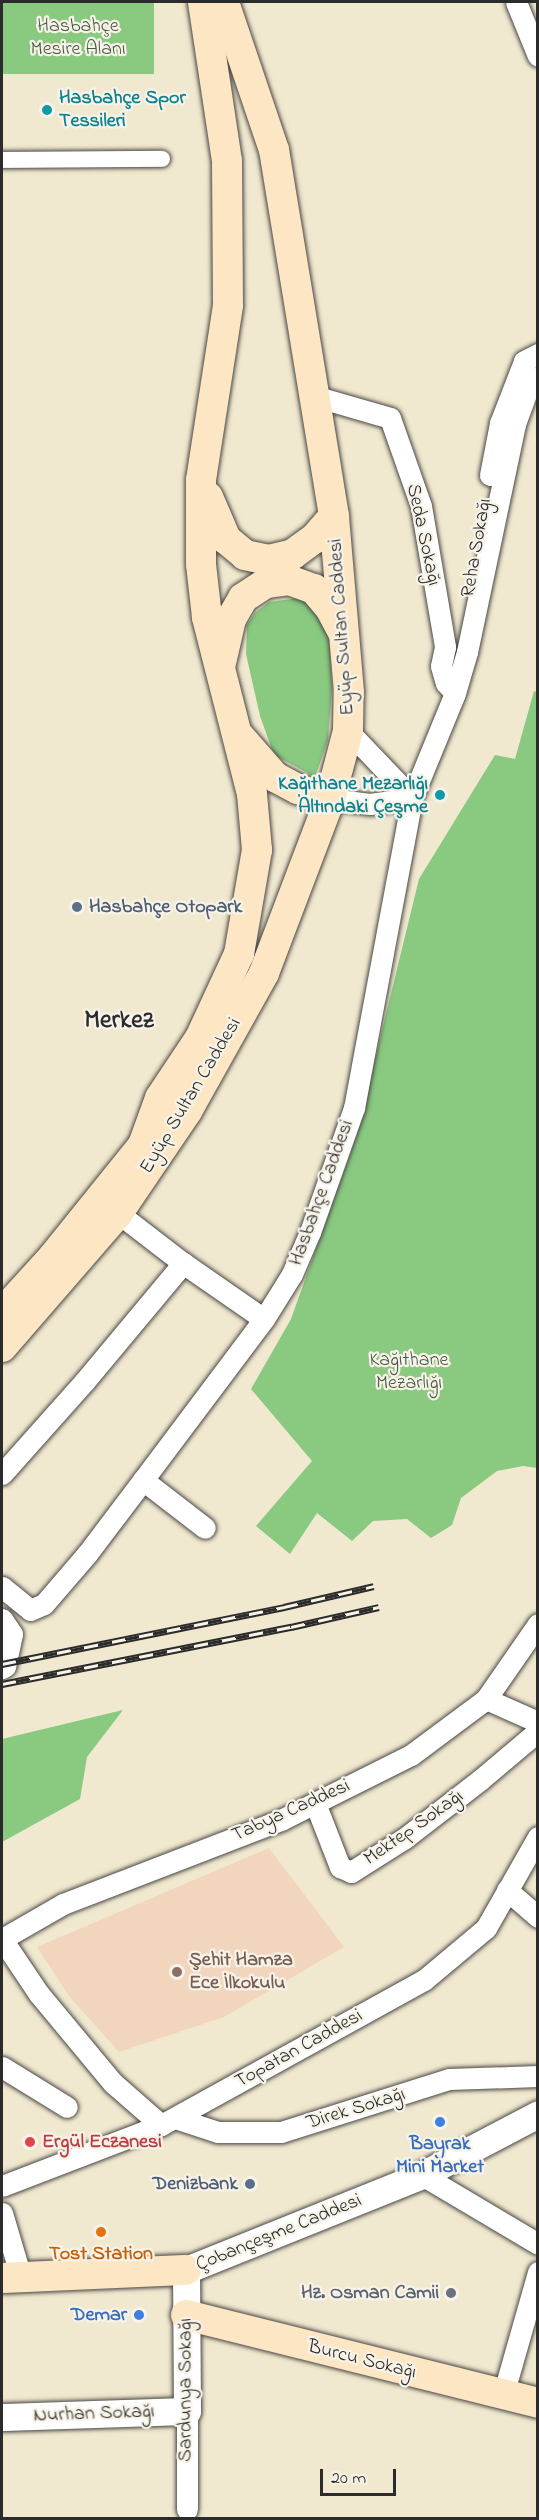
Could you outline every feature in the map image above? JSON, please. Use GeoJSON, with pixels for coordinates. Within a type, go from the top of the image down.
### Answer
{"type":"FeatureCollection","features":[{"type":"Feature","properties":{"kind":"main road","name":"Eyüp Sultan Caddesi"},"geometry":{"type":"LineString","coordinates":[[2,1313],[53,1257],[143,1145],[160,1098],[200,1038],[239,954],[256,850],[252,794],[207,617],[201,564],[201,480],[228,305],[227,161],[203,2]]}},
{"type":"Feature","properties":{"kind":"main road","name":"Eyüp Sultan Caddesi"},"geometry":{"type":"LineString","coordinates":[[2,1347],[118,1213],[187,1111],[264,974],[330,799],[348,730],[345,637],[334,516],[274,150],[224,2]]}},
{"type":"Feature","properties":{"kind":"main road"},"geometry":{"type":"LineString","coordinates":[[201,480],[226,539],[245,555],[268,560],[293,554],[314,540],[334,516]]}},
{"type":"Feature","properties":{"kind":"main road"},"geometry":{"type":"LineString","coordinates":[[219,671],[231,619],[243,598],[266,583],[289,580],[314,589],[330,608],[345,637]]}},
{"type":"Feature","properties":{"kind":"main road"},"geometry":{"type":"LineString","coordinates":[[233,726],[245,745],[275,777],[298,789],[330,799]]}},
{"type":"Feature","properties":{"kind":"main road","name":"Çobançeşme Caddesi"},"geometry":{"type":"LineString","coordinates":[[11,2277],[186,2270]]}},
{"type":"Feature","properties":{"kind":"main road","name":"Burcu Sokağı"},"geometry":{"type":"LineString","coordinates":[[186,2315],[537,2403]]}},
{"type":"Feature","properties":{"kind":"street"},"geometry":{"type":"LineString","coordinates":[[516,2],[537,56]]}},
{"type":"Feature","properties":{"kind":"street"},"geometry":{"type":"LineString","coordinates":[[2,160],[162,159]]}},
{"type":"Feature","properties":{"kind":"street","name":"Reha Sokağı"},"geometry":{"type":"LineString","coordinates":[[451,688],[500,423],[524,361],[537,354]]}},
{"type":"Feature","properties":{"kind":"street","name":"Reha Sokağı"},"geometry":{"type":"LineString","coordinates":[[412,798],[429,751],[431,726],[467,652],[515,424],[530,383],[537,377]]}},
{"type":"Feature","properties":{"kind":"street","name":"Seda Sokağı"},"geometry":{"type":"LineString","coordinates":[[314,396],[390,418],[421,506],[446,647],[441,666],[451,688]]}},
{"type":"Feature","properties":{"kind":"street"},"geometry":{"type":"LineString","coordinates":[[348,730],[412,798]]}},
{"type":"Feature","properties":{"kind":"street"},"geometry":{"type":"LineString","coordinates":[[330,799],[370,804],[412,798]]}},
{"type":"Feature","properties":{"kind":"street","name":"Hasbahçe Caddesi"},"geometry":{"type":"LineString","coordinates":[[2,1587],[30,1610],[44,1604],[143,1480],[264,1319],[292,1274],[310,1232],[354,1108],[412,798]]}},
{"type":"Feature","properties":{"kind":"street"},"geometry":{"type":"LineString","coordinates":[[118,1213],[183,1263],[264,1319]]}},
{"type":"Feature","properties":{"kind":"street"},"geometry":{"type":"LineString","coordinates":[[2,1474],[84,1382],[183,1263]]}},
{"type":"Feature","properties":{"kind":"street"},"geometry":{"type":"LineString","coordinates":[[143,1480],[205,1528]]}},
{"type":"Feature","properties":{"kind":"street","name":"Tabya Caddesi"},"geometry":{"type":"LineString","coordinates":[[2,1939],[63,1904],[281,1820],[411,1755],[486,1699],[537,1624]]}},
{"type":"Feature","properties":{"kind":"street"},"geometry":{"type":"LineString","coordinates":[[2,1668],[5,1665],[7,1627]]}},
{"type":"Feature","properties":{"kind":"street"},"geometry":{"type":"LineString","coordinates":[[486,1699],[537,1722]]}},
{"type":"Feature","properties":{"kind":"street","name":"Mektep Sokağı"},"geometry":{"type":"LineString","coordinates":[[315,1803],[340,1867],[351,1872],[405,1838],[480,1780],[537,1731]]}},
{"type":"Feature","properties":{"kind":"street","name":"Topatan Caddesi"},"geometry":{"type":"LineString","coordinates":[[2,2186],[168,2122],[424,1980],[486,1928],[537,1837]]}},
{"type":"Feature","properties":{"kind":"street"},"geometry":{"type":"LineString","coordinates":[[507,1890],[537,1917]]}},
{"type":"Feature","properties":{"kind":"street"},"geometry":{"type":"LineString","coordinates":[[2,1939],[39,1994],[113,2083],[168,2122]]}},
{"type":"Feature","properties":{"kind":"street"},"geometry":{"type":"LineString","coordinates":[[2,2067],[67,2107]]}},
{"type":"Feature","properties":{"kind":"street","name":"Direk Sokağı"},"geometry":{"type":"LineString","coordinates":[[168,2122],[218,2132],[281,2132],[450,2079],[537,2076]]}},
{"type":"Feature","properties":{"kind":"street","name":"Çobançeşme Caddesi"},"geometry":{"type":"LineString","coordinates":[[186,2270],[422,2175],[537,2114]]}},
{"type":"Feature","properties":{"kind":"street"},"geometry":{"type":"LineString","coordinates":[[422,2175],[537,2244]]}},
{"type":"Feature","properties":{"kind":"street"},"geometry":{"type":"LineString","coordinates":[[2,2213],[11,2277]]}},
{"type":"Feature","properties":{"kind":"street","name":"Sardunya Sokağı"},"geometry":{"type":"LineString","coordinates":[[186,2270],[186,2509]]}},
{"type":"Feature","properties":{"kind":"street"},"geometry":{"type":"LineString","coordinates":[[503,2395],[537,2272]]}},
{"type":"Feature","properties":{"kind":"street","name":"Nurhan Sokağı"},"geometry":{"type":"LineString","coordinates":[[2,2417],[187,2411]]}},
{"type":"Feature","properties":{"kind":"shaded area","name":"Şehit Hamza Ece İlkokulu"},"geometry":{"type":"Polygon","coordinates":[[[269,1848],[344,1947],[224,2017],[119,2052],[69,1996],[37,1947],[269,1848]]]}},
{"type":"Feature","properties":{"kind":"green space","name":"Hasbahçe Mesire Alanı"},"geometry":{"type":"Polygon","coordinates":[[[2,2],[154,2],[154,74],[2,74],[2,2]]]}},
{"type":"Feature","properties":{"kind":"green space"},"geometry":{"type":"Polygon","coordinates":[[[299,598],[310,605],[329,634],[332,687],[328,740],[315,777],[274,755],[260,716],[246,654],[247,625],[255,613],[269,602],[299,598]]]}},
{"type":"Feature","properties":{"kind":"green space","name":"Kağıthane Mezarlığı"},"geometry":{"type":"Polygon","coordinates":[[[534,691],[537,692],[537,1468],[523,1466],[497,1471],[461,1498],[452,1525],[431,1538],[407,1519],[373,1521],[352,1541],[317,1513],[290,1554],[256,1526],[312,1461],[251,1389],[291,1319],[356,1137],[419,879],[495,755],[515,759],[534,691]]]}},
{"type":"Feature","properties":{"kind":"green space"},"geometry":{"type":"Polygon","coordinates":[[[123,1710],[87,1757],[80,1799],[2,1842],[2,1739],[123,1710]]]}},
{"type":"Feature","properties":{"kind":"railway"},"geometry":{"type":"LineString","coordinates":[[2,1664],[284,1607],[374,1586]]}},
{"type":"Feature","properties":{"kind":"railway"},"geometry":{"type":"LineString","coordinates":[[2,1684],[291,1627],[379,1607]]}},
{"type":"Feature","properties":{"kind":"place","name":"Hasbahçe Spor Tessileri"},"geometry":{"type":"Point","coordinates":[47,110]}},
{"type":"Feature","properties":{"kind":"place","name":"Kağıthane Mezarlığı Altındaki Çeşme"},"geometry":{"type":"Point","coordinates":[440,795]}},
{"type":"Feature","properties":{"kind":"place","name":"Hasbahçe Otopark"},"geometry":{"type":"Point","coordinates":[77,907]}},
{"type":"Feature","properties":{"kind":"place","name":"Şehit Hamza Ece İlkokulu"},"geometry":{"type":"Point","coordinates":[177,1972]}},
{"type":"Feature","properties":{"kind":"place","name":"Bayrak Mini Market"},"geometry":{"type":"Point","coordinates":[440,2122]}},
{"type":"Feature","properties":{"kind":"place","name":"Ergül Eczanesi"},"geometry":{"type":"Point","coordinates":[30,2142]}},
{"type":"Feature","properties":{"kind":"place","name":"Denizbank"},"geometry":{"type":"Point","coordinates":[250,2184]}},
{"type":"Feature","properties":{"kind":"place","name":"Tost Station"},"geometry":{"type":"Point","coordinates":[101,2232]}},
{"type":"Feature","properties":{"kind":"place","name":"Hz. Osman Camii"},"geometry":{"type":"Point","coordinates":[451,2293]}},
{"type":"Feature","properties":{"kind":"place","name":"Demar"},"geometry":{"type":"Point","coordinates":[139,2315]}},
{"type":"Feature","properties":{"kind":"district","name":"Merkez"},"geometry":{"type":"Point","coordinates":[119,1022]}}]}
